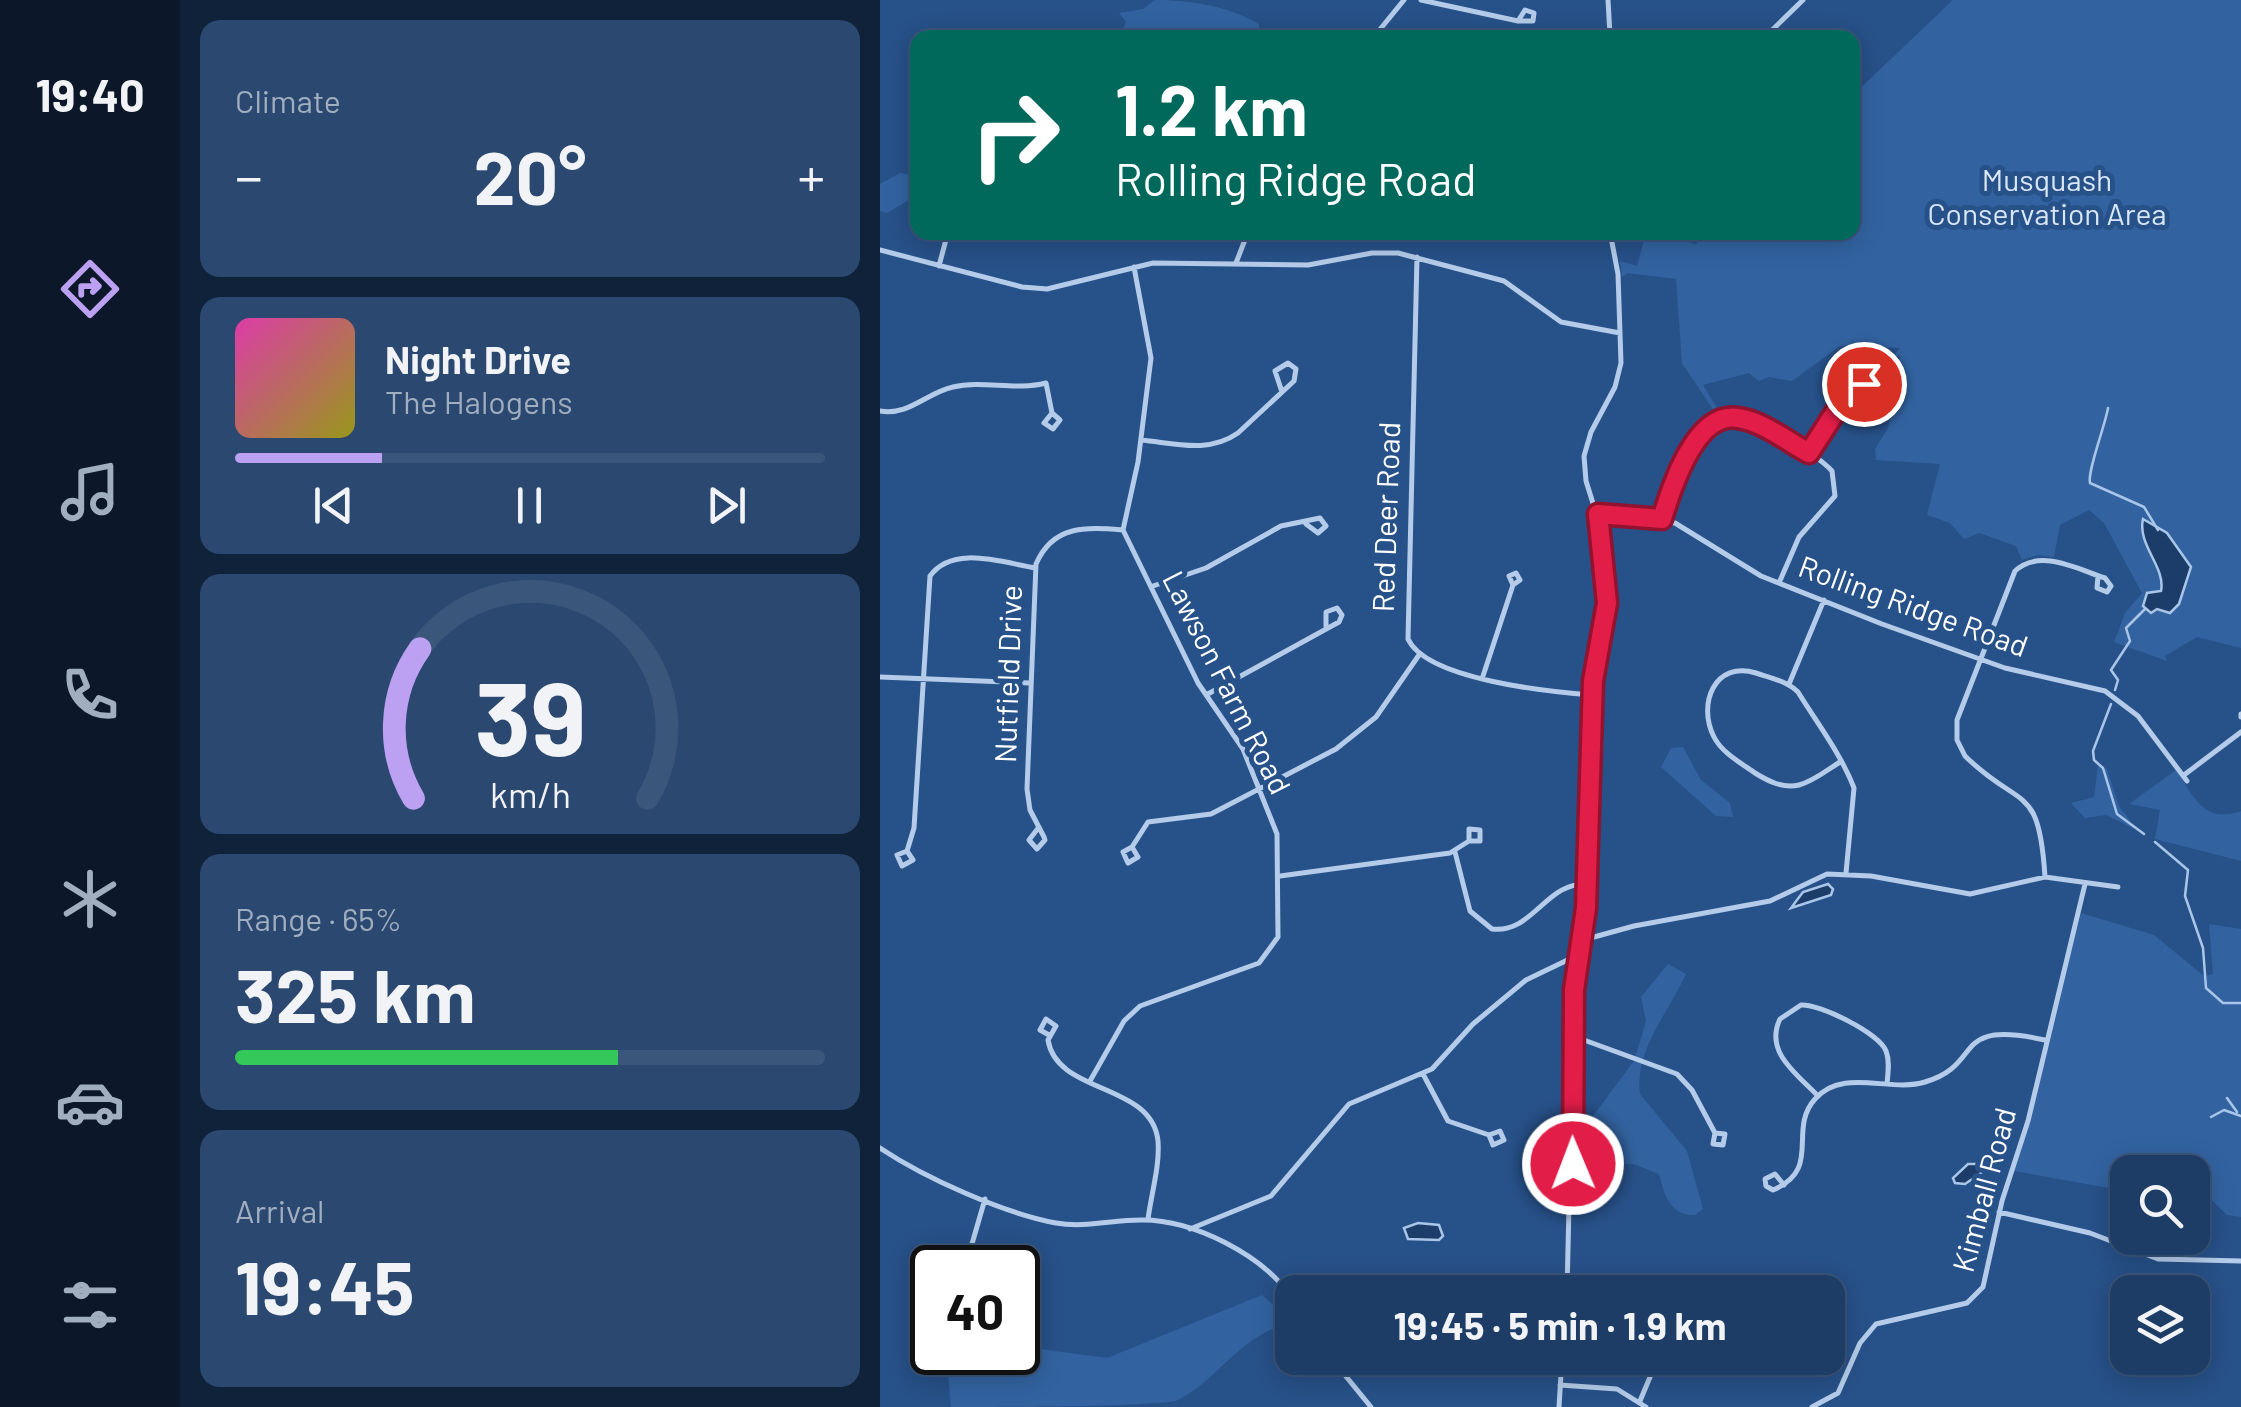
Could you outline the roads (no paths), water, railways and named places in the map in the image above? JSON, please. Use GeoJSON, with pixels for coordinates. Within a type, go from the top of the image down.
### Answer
{"type":"FeatureCollection","features":[{"type":"Feature","properties":{"kind":"street"},"geometry":{"type":"LineString","coordinates":[[1380,30],[1404,0]]}},
{"type":"Feature","properties":{"kind":"street"},"geometry":{"type":"LineString","coordinates":[[1421,0],[1518,21]]}},
{"type":"Feature","properties":{"kind":"street"},"geometry":{"type":"LineString","coordinates":[[1608,0],[1610,30]]}},
{"type":"Feature","properties":{"kind":"street"},"geometry":{"type":"LineString","coordinates":[[1772,30],[1803,0]]}},
{"type":"Feature","properties":{"kind":"street"},"geometry":{"type":"LineString","coordinates":[[940,266],[946,240]]}},
{"type":"Feature","properties":{"kind":"street"},"geometry":{"type":"LineString","coordinates":[[1236,262],[1245,240]]}},
{"type":"Feature","properties":{"kind":"street"},"geometry":{"type":"LineString","coordinates":[[1567,1275],[1573,1036],[1588,884],[1592,695],[1607,603],[1598,514],[1586,481],[1586,448],[1618,379],[1620,333],[1611,240]]}},
{"type":"Feature","properties":{"kind":"street"},"geometry":{"type":"LineString","coordinates":[[880,250],[1039,288],[1072,286],[1134,267],[1174,261],[1308,266],[1372,252],[1418,257],[1504,281],[1561,322],[1620,333]]}},
{"type":"Feature","properties":{"kind":"street","name":"Red Deer Road"},"geometry":{"type":"LineString","coordinates":[[1418,257],[1406,627],[1419,655]]}},
{"type":"Feature","properties":{"kind":"street"},"geometry":{"type":"LineString","coordinates":[[1123,530],[1141,440],[1151,349],[1134,267]]}},
{"type":"Feature","properties":{"kind":"street"},"geometry":{"type":"LineString","coordinates":[[1141,440],[1198,446],[1219,443],[1238,433],[1282,392],[1296,377],[1288,363],[1275,371],[1282,392]]}},
{"type":"Feature","properties":{"kind":"street"},"geometry":{"type":"LineString","coordinates":[[880,410],[910,408],[955,386],[1014,388],[1046,384],[1052,413]]}},
{"type":"Feature","properties":{"kind":"street"},"geometry":{"type":"LineString","coordinates":[[1809,453],[1848,392]]}},
{"type":"Feature","properties":{"kind":"street"},"geometry":{"type":"LineString","coordinates":[[1662,519],[1679,464],[1723,419],[1749,420],[1809,453],[1832,471],[1835,496],[1799,537],[1779,582]]}},
{"type":"Feature","properties":{"kind":"street","name":"Rolling Ridge Road"},"geometry":{"type":"LineString","coordinates":[[1598,514],[1662,519],[1699,534],[1779,582],[1824,600],[1980,660],[2090,684],[2112,695],[2138,716],[2185,778],[2241,732]]}},
{"type":"Feature","properties":{"kind":"street"},"geometry":{"type":"LineString","coordinates":[[1152,587],[1206,568],[1280,526],[1306,524]]}},
{"type":"Feature","properties":{"kind":"street","name":"Nutfield Drive"},"geometry":{"type":"LineString","coordinates":[[1039,827],[1028,802],[1036,568],[1044,548],[1059,534],[1075,529],[1123,530]]}},
{"type":"Feature","properties":{"kind":"street","name":"Lawson Farm Road"},"geometry":{"type":"LineString","coordinates":[[1090,1082],[1136,1009],[1255,964],[1268,955],[1278,937],[1277,834],[1243,749],[1206,695],[1123,530]]}},
{"type":"Feature","properties":{"kind":"street"},"geometry":{"type":"LineString","coordinates":[[908,851],[915,814],[926,590],[934,570],[946,561],[962,558],[1036,568]]}},
{"type":"Feature","properties":{"kind":"street"},"geometry":{"type":"LineString","coordinates":[[2045,878],[2041,830],[2030,807],[2013,789],[1971,762],[1958,744],[1957,720],[2011,578],[2021,565],[2046,560],[2098,576]]}},
{"type":"Feature","properties":{"kind":"street"},"geometry":{"type":"LineString","coordinates":[[1483,676],[1513,584]]}},
{"type":"Feature","properties":{"kind":"street"},"geometry":{"type":"LineString","coordinates":[[1789,684],[1824,600]]}},
{"type":"Feature","properties":{"kind":"street"},"geometry":{"type":"LineString","coordinates":[[1206,695],[1326,629]]}},
{"type":"Feature","properties":{"kind":"street"},"geometry":{"type":"LineString","coordinates":[[1132,848],[1140,830],[1152,819],[1210,814],[1331,752],[1373,720],[1419,655],[1523,689],[1592,695]]}},
{"type":"Feature","properties":{"kind":"street"},"geometry":{"type":"LineString","coordinates":[[1840,762],[1806,782],[1784,786],[1763,778],[1716,741],[1708,706],[1721,677],[1745,670],[1789,684],[1798,692],[1840,762],[1854,797],[1846,874]]}},
{"type":"Feature","properties":{"kind":"street"},"geometry":{"type":"LineString","coordinates":[[880,677],[1030,683]]}},
{"type":"Feature","properties":{"kind":"street"},"geometry":{"type":"LineString","coordinates":[[1280,876],[1455,852],[1469,842]]}},
{"type":"Feature","properties":{"kind":"street"},"geometry":{"type":"LineString","coordinates":[[1455,852],[1472,914],[1496,930],[1520,924],[1560,888],[1588,884]]}},
{"type":"Feature","properties":{"kind":"street"},"geometry":{"type":"LineString","coordinates":[[1583,940],[1634,926],[1770,901],[1818,877],[1846,874],[1975,894],[2045,878],[2118,886]]}},
{"type":"Feature","properties":{"kind":"street","name":"Kimball Road"},"geometry":{"type":"LineString","coordinates":[[1812,1407],[1838,1393],[1860,1343],[1876,1324],[1976,1299],[1986,1279],[1999,1212],[2025,1132],[2085,884]]}},
{"type":"Feature","properties":{"kind":"street"},"geometry":{"type":"LineString","coordinates":[[1190,1229],[1264,1201],[1295,1173],[1350,1104],[1423,1074],[1526,980],[1580,954]]}},
{"type":"Feature","properties":{"kind":"street"},"geometry":{"type":"LineString","coordinates":[[1818,1096],[1780,1055],[1776,1044],[1780,1019],[1801,1005],[1822,1008],[1878,1040],[1887,1053],[1888,1084]]}},
{"type":"Feature","properties":{"kind":"street"},"geometry":{"type":"LineString","coordinates":[[1784,1185],[1800,1166],[1805,1117],[1818,1096],[1841,1084],[1923,1083],[1939,1076],[1970,1046],[1990,1034],[2011,1033],[2046,1040]]}},
{"type":"Feature","properties":{"kind":"street"},"geometry":{"type":"LineString","coordinates":[[1049,1035],[1056,1061],[1135,1105],[1156,1132],[1158,1148],[1148,1220]]}},
{"type":"Feature","properties":{"kind":"street"},"geometry":{"type":"LineString","coordinates":[[1573,1036],[1644,1060],[1685,1081],[1715,1133]]}},
{"type":"Feature","properties":{"kind":"street"},"geometry":{"type":"LineString","coordinates":[[1423,1074],[1448,1121],[1488,1135]]}},
{"type":"Feature","properties":{"kind":"street"},"geometry":{"type":"LineString","coordinates":[[880,1148],[985,1199],[1065,1224],[1148,1220],[1190,1229],[1266,1268],[1275,1278]]}},
{"type":"Feature","properties":{"kind":"street"},"geometry":{"type":"LineString","coordinates":[[971,1245],[985,1199]]}},
{"type":"Feature","properties":{"kind":"street"},"geometry":{"type":"LineString","coordinates":[[1999,1212],[2090,1233],[2158,1260],[2241,1260]]}},
{"type":"Feature","properties":{"kind":"street"},"geometry":{"type":"LineString","coordinates":[[1345,1375],[1371,1407]]}},
{"type":"Feature","properties":{"kind":"street"},"geometry":{"type":"LineString","coordinates":[[1559,1407],[1561,1375]]}},
{"type":"Feature","properties":{"kind":"street"},"geometry":{"type":"LineString","coordinates":[[1640,1401],[1654,1375]]}},
{"type":"Feature","properties":{"kind":"street"},"geometry":{"type":"LineString","coordinates":[[1560,1386],[1617,1390],[1646,1407]]}},
{"type":"Feature","properties":{"kind":"waterway"},"geometry":{"type":"LineString","coordinates":[[2108,408],[2090,483],[2144,507],[2158,530]]}},
{"type":"Feature","properties":{"kind":"waterway"},"geometry":{"type":"LineString","coordinates":[[2115,690],[2118,680],[2111,670],[2130,641],[2126,628],[2145,609]]}},
{"type":"Feature","properties":{"kind":"waterway"},"geometry":{"type":"LineString","coordinates":[[2111,704],[2093,751],[2094,760],[2103,768],[2117,814],[2144,834]]}},
{"type":"Feature","properties":{"kind":"waterway"},"geometry":{"type":"LineString","coordinates":[[2155,842],[2188,870],[2185,896],[2203,948],[2206,988],[2223,1003],[2241,1003]]}},
{"type":"Feature","properties":{"kind":"waterway"},"geometry":{"type":"LineString","coordinates":[[2227,1098],[2237,1112]]}},
{"type":"Feature","properties":{"kind":"waterway"},"geometry":{"type":"LineString","coordinates":[[2211,1117],[2224,1110],[2241,1116]]}},
{"type":"Feature","properties":{"kind":"park label","name":"Musquash Conservation Area"},"geometry":{"type":"Point","coordinates":[2047,198]}}]}
